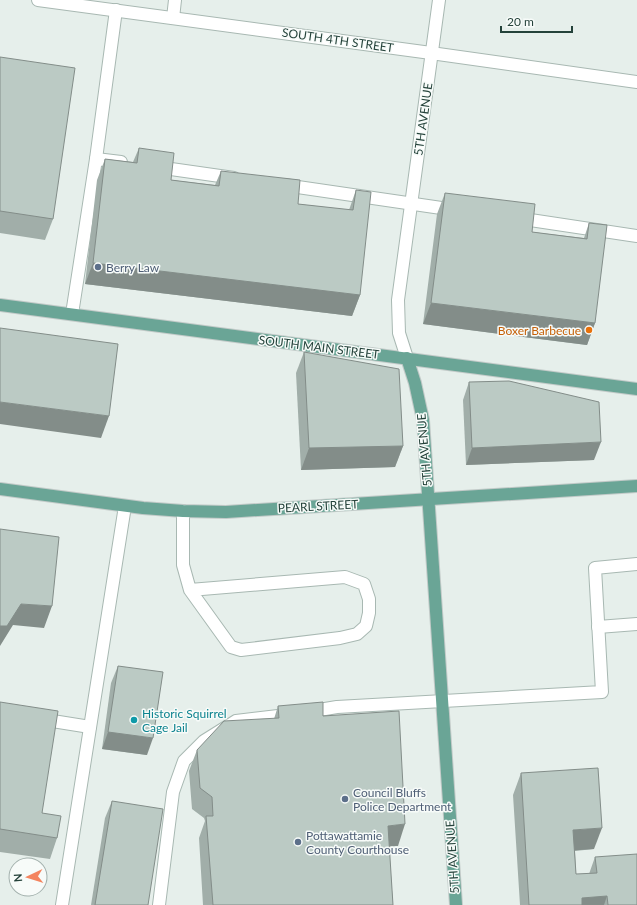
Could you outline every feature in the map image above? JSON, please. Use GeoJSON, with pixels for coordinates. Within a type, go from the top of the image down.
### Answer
{"type":"FeatureCollection","features":[{"type":"Feature","properties":{"kind":"main road","name":"SOUTH MAIN STREET"},"geometry":{"type":"LineString","coordinates":[[0,305],[637,389]]}},
{"type":"Feature","properties":{"kind":"main road","name":"5TH AVENUE"},"geometry":{"type":"LineString","coordinates":[[407,358],[415,383],[423,420],[456,905]]}},
{"type":"Feature","properties":{"kind":"main road","name":"PEARL STREET"},"geometry":{"type":"LineString","coordinates":[[0,489],[157,510],[226,512],[637,486]]}},
{"type":"Feature","properties":{"kind":"street","name":"SOUTH 4TH STREET"},"geometry":{"type":"LineString","coordinates":[[38,0],[637,82]]}},
{"type":"Feature","properties":{"kind":"street"},"geometry":{"type":"LineString","coordinates":[[173,18],[175,0]]}},
{"type":"Feature","properties":{"kind":"street","name":"5TH AVENUE"},"geometry":{"type":"LineString","coordinates":[[407,358],[399,333],[398,300],[439,0]]}},
{"type":"Feature","properties":{"kind":"street"},"geometry":{"type":"LineString","coordinates":[[72,314],[96,159],[116,10]]}},
{"type":"Feature","properties":{"kind":"street"},"geometry":{"type":"LineString","coordinates":[[96,159],[246,180]]}},
{"type":"Feature","properties":{"kind":"street"},"geometry":{"type":"LineString","coordinates":[[270,183],[466,211]]}},
{"type":"Feature","properties":{"kind":"street"},"geometry":{"type":"LineString","coordinates":[[505,217],[637,236]]}},
{"type":"Feature","properties":{"kind":"street"},"geometry":{"type":"LineString","coordinates":[[62,905],[125,506]]}},
{"type":"Feature","properties":{"kind":"street"},"geometry":{"type":"LineString","coordinates":[[183,511],[183,565],[190,590],[231,647],[241,650],[340,638],[357,634],[366,626],[369,613],[369,599],[364,584],[345,576],[190,590]]}},
{"type":"Feature","properties":{"kind":"street"},"geometry":{"type":"LineString","coordinates":[[159,905],[173,792],[184,761],[204,741],[236,721],[338,707],[602,692],[594,568],[637,564]]}},
{"type":"Feature","properties":{"kind":"street"},"geometry":{"type":"LineString","coordinates":[[598,627],[637,624]]}},
{"type":"Feature","properties":{"kind":"street"},"geometry":{"type":"LineString","coordinates":[[30,718],[90,727]]}},
{"type":"Feature","properties":{"kind":"building"},"geometry":{"type":"Polygon","coordinates":[[[0,57],[75,68],[53,219],[0,211],[0,57]]]}},
{"type":"Feature","properties":{"kind":"building"},"geometry":{"type":"Polygon","coordinates":[[[139,148],[174,153],[171,180],[219,186],[221,171],[300,180],[298,204],[353,210],[356,190],[371,192],[360,295],[93,263],[105,159],[137,163],[139,148]]]}},
{"type":"Feature","properties":{"kind":"building"},"geometry":{"type":"Polygon","coordinates":[[[445,193],[535,204],[532,232],[587,239],[589,223],[607,225],[595,323],[431,303],[445,193]]]}},
{"type":"Feature","properties":{"kind":"building"},"geometry":{"type":"Polygon","coordinates":[[[0,328],[118,344],[109,416],[0,402],[0,328]]]}},
{"type":"Feature","properties":{"kind":"building"},"geometry":{"type":"Polygon","coordinates":[[[304,352],[399,369],[403,446],[309,448],[304,352]]]}},
{"type":"Feature","properties":{"kind":"building"},"geometry":{"type":"Polygon","coordinates":[[[509,381],[599,402],[601,442],[472,448],[469,382],[509,381]]]}},
{"type":"Feature","properties":{"kind":"building"},"geometry":{"type":"Polygon","coordinates":[[[0,529],[59,537],[52,606],[21,604],[7,626],[0,626],[0,529]]]}},
{"type":"Feature","properties":{"kind":"building"},"geometry":{"type":"Polygon","coordinates":[[[118,666],[163,672],[153,738],[108,732],[118,666]]]}},
{"type":"Feature","properties":{"kind":"building"},"geometry":{"type":"Polygon","coordinates":[[[0,702],[58,711],[42,813],[61,816],[57,838],[0,829],[0,702]]]}},
{"type":"Feature","properties":{"kind":"building"},"geometry":{"type":"Polygon","coordinates":[[[323,702],[323,716],[399,711],[405,824],[388,826],[393,905],[213,905],[206,816],[213,816],[212,797],[200,788],[197,750],[224,721],[279,718],[278,706],[323,702]]]}},
{"type":"Feature","properties":{"kind":"building"},"geometry":{"type":"Polygon","coordinates":[[[598,768],[602,828],[573,830],[576,874],[597,873],[595,857],[637,854],[637,905],[608,905],[607,896],[582,898],[582,905],[529,905],[521,773],[598,768]]]}},
{"type":"Feature","properties":{"kind":"building"},"geometry":{"type":"Polygon","coordinates":[[[112,801],[163,809],[148,905],[95,905],[112,801]]]}},
{"type":"Feature","properties":{"kind":"place","name":"Berry Law"},"geometry":{"type":"Point","coordinates":[98,267]}},
{"type":"Feature","properties":{"kind":"place","name":"Boxer Barbecue"},"geometry":{"type":"Point","coordinates":[589,330]}},
{"type":"Feature","properties":{"kind":"place","name":"Historic Squirrel Cage Jail"},"geometry":{"type":"Point","coordinates":[134,720]}},
{"type":"Feature","properties":{"kind":"place","name":"Council Bluffs Police Department"},"geometry":{"type":"Point","coordinates":[345,799]}},
{"type":"Feature","properties":{"kind":"place","name":"Pottawattamie County Courthouse"},"geometry":{"type":"Point","coordinates":[298,842]}}]}
